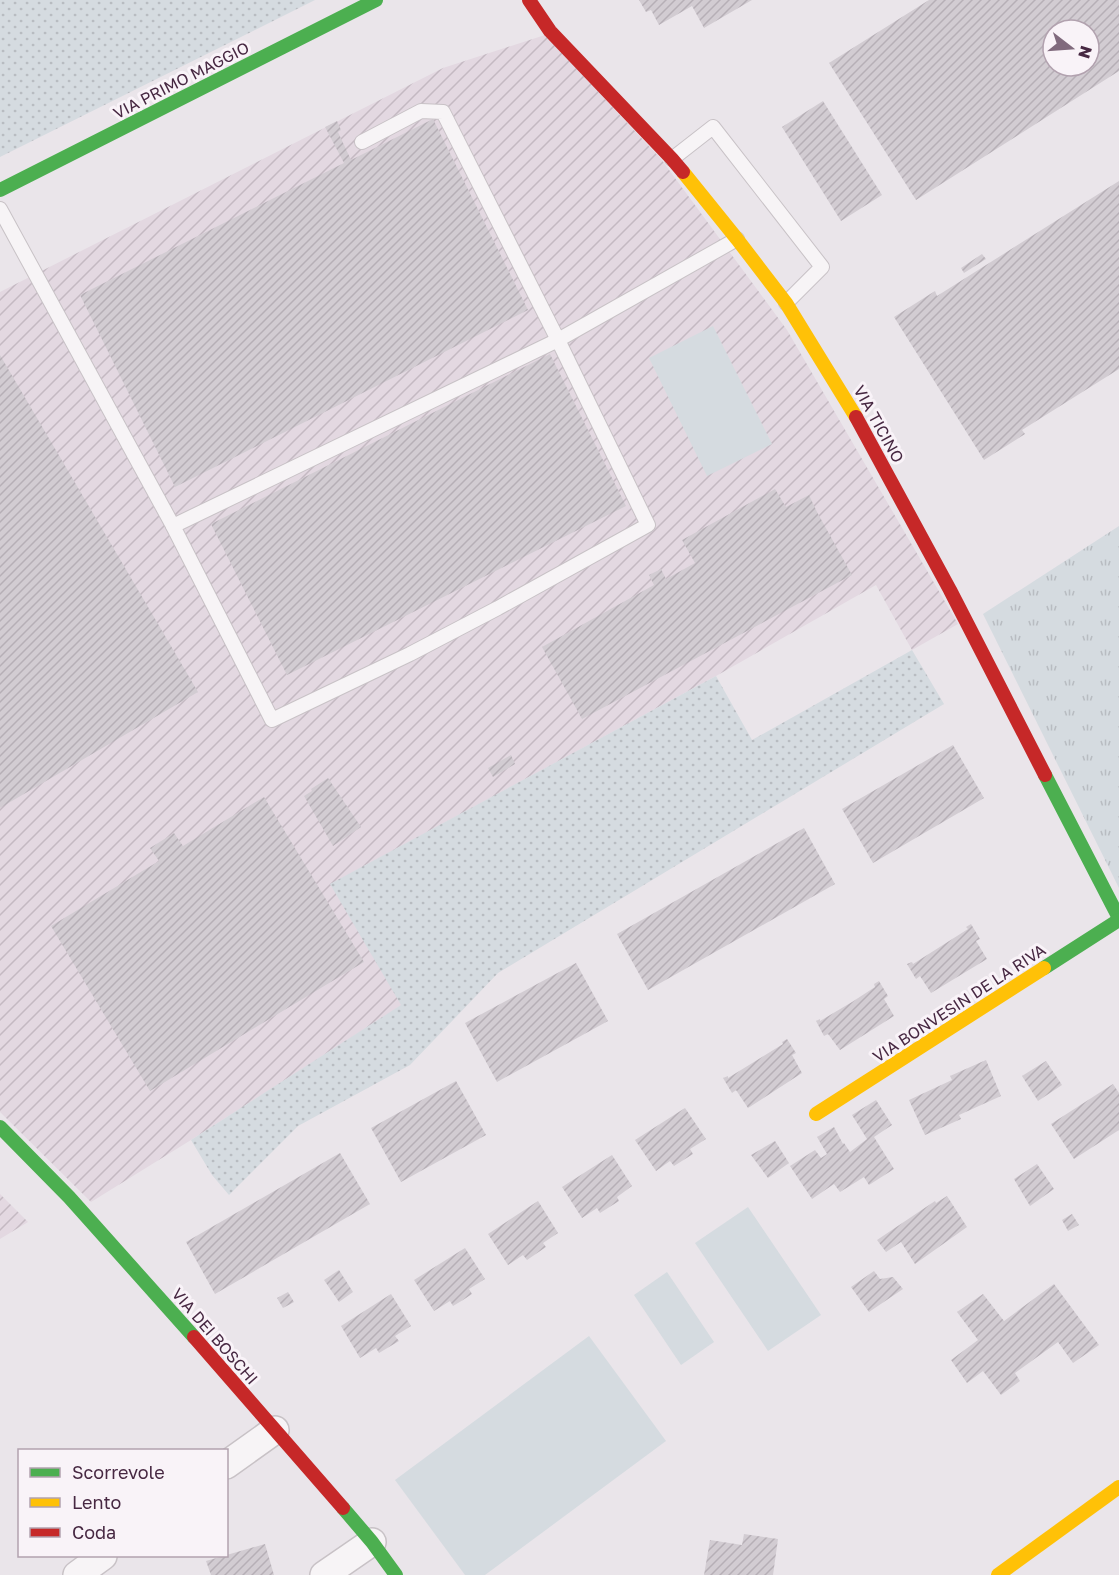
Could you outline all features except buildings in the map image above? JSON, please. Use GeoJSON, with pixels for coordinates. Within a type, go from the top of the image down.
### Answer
{"type":"FeatureCollection","features":[{"type":"Feature","properties":{"kind":"street","name":"VIA PRIMO MAGGIO"},"geometry":{"type":"LineString","coordinates":[[0,190],[376,0]]}},
{"type":"Feature","properties":{"kind":"street","name":"VIA TICINO"},"geometry":{"type":"LineString","coordinates":[[529,0],[550,31],[672,159],[786,303],[871,442],[950,590],[1119,919]]}},
{"type":"Feature","properties":{"kind":"street","name":"VIA BONVESIN DE LA RIVA"},"geometry":{"type":"LineString","coordinates":[[816,1114],[1119,919]]}},
{"type":"Feature","properties":{"kind":"street","name":"VIA DEI BOSCHI"},"geometry":{"type":"LineString","coordinates":[[0,1127],[76,1204],[372,1542],[396,1575]]}},
{"type":"Feature","properties":{"kind":"street"},"geometry":{"type":"LineString","coordinates":[[228,1464],[275,1430]]}},
{"type":"Feature","properties":{"kind":"street"},"geometry":{"type":"LineString","coordinates":[[998,1575],[1119,1487]]}},
{"type":"Feature","properties":{"kind":"street"},"geometry":{"type":"LineString","coordinates":[[324,1575],[372,1542]]}},
{"type":"Feature","properties":{"kind":"street"},"geometry":{"type":"LineString","coordinates":[[77,1575],[102,1557]]}},
{"type":"Feature","properties":{"kind":"lane"},"geometry":{"type":"LineString","coordinates":[[0,209],[173,526],[272,720],[410,654],[648,525],[444,112],[421,111],[362,142]]}},
{"type":"Feature","properties":{"kind":"lane"},"geometry":{"type":"LineString","coordinates":[[672,159],[713,127],[822,267],[786,303]]}},
{"type":"Feature","properties":{"kind":"lane"},"geometry":{"type":"LineString","coordinates":[[173,526],[558,340],[737,239]]}},
{"type":"Feature","properties":{"kind":"shaded area"},"geometry":{"type":"Polygon","coordinates":[[[545,35],[661,159],[787,330],[958,624],[912,650],[876,585],[716,676],[331,884],[402,1005],[91,1202],[0,1112],[0,292],[443,68],[545,35]]]}},
{"type":"Feature","properties":{"kind":"shaded area"},"geometry":{"type":"Polygon","coordinates":[[[0,1194],[28,1222],[0,1239],[0,1194]]]}},
{"type":"Feature","properties":{"kind":"green space"},"geometry":{"type":"Polygon","coordinates":[[[0,0],[315,0],[0,157],[0,0]]]}},
{"type":"Feature","properties":{"kind":"green space"},"geometry":{"type":"Polygon","coordinates":[[[713,326],[772,444],[707,476],[649,358],[713,326]]]}},
{"type":"Feature","properties":{"kind":"green space"},"geometry":{"type":"Polygon","coordinates":[[[1119,526],[1119,888],[983,614],[1119,526]]]}},
{"type":"Feature","properties":{"kind":"green space"},"geometry":{"type":"Polygon","coordinates":[[[912,650],[944,704],[498,973],[410,1065],[298,1126],[229,1195],[212,1175],[191,1140],[401,1005],[330,884],[716,676],[752,740],[912,650]]]}},
{"type":"Feature","properties":{"kind":"green space"},"geometry":{"type":"Polygon","coordinates":[[[748,1207],[821,1315],[768,1351],[695,1243],[748,1207]]]}},
{"type":"Feature","properties":{"kind":"green space"},"geometry":{"type":"Polygon","coordinates":[[[667,1272],[714,1342],[681,1365],[634,1295],[667,1272]]]}},
{"type":"Feature","properties":{"kind":"green space"},"geometry":{"type":"Polygon","coordinates":[[[589,1336],[666,1441],[485,1575],[465,1575],[395,1480],[589,1336]]]}},
{"type":"Feature","properties":{"kind":"traffic: fast"},"geometry":{"type":"LineString","coordinates":[[0,190],[376,0]]}},
{"type":"Feature","properties":{"kind":"traffic: fast"},"geometry":{"type":"LineString","coordinates":[[1045,775],[1119,918]]}},
{"type":"Feature","properties":{"kind":"traffic: fast"},"geometry":{"type":"LineString","coordinates":[[1044,968],[1119,920]]}},
{"type":"Feature","properties":{"kind":"traffic: fast"},"geometry":{"type":"LineString","coordinates":[[0,1127],[69,1197],[194,1337]]}},
{"type":"Feature","properties":{"kind":"traffic: fast"},"geometry":{"type":"LineString","coordinates":[[343,1508],[396,1575]]}},
{"type":"Feature","properties":{"kind":"traffic: slow"},"geometry":{"type":"LineString","coordinates":[[683,172],[786,303],[856,417]]}},
{"type":"Feature","properties":{"kind":"traffic: slow"},"geometry":{"type":"LineString","coordinates":[[816,1114],[1044,968]]}},
{"type":"Feature","properties":{"kind":"traffic: slow"},"geometry":{"type":"LineString","coordinates":[[998,1575],[1119,1487]]}},
{"type":"Feature","properties":{"kind":"traffic: jam"},"geometry":{"type":"LineString","coordinates":[[529,0],[550,31],[683,172]]}},
{"type":"Feature","properties":{"kind":"traffic: jam"},"geometry":{"type":"LineString","coordinates":[[856,417],[950,590],[1045,775]]}},
{"type":"Feature","properties":{"kind":"traffic: jam"},"geometry":{"type":"LineString","coordinates":[[194,1337],[343,1508]]}}]}
